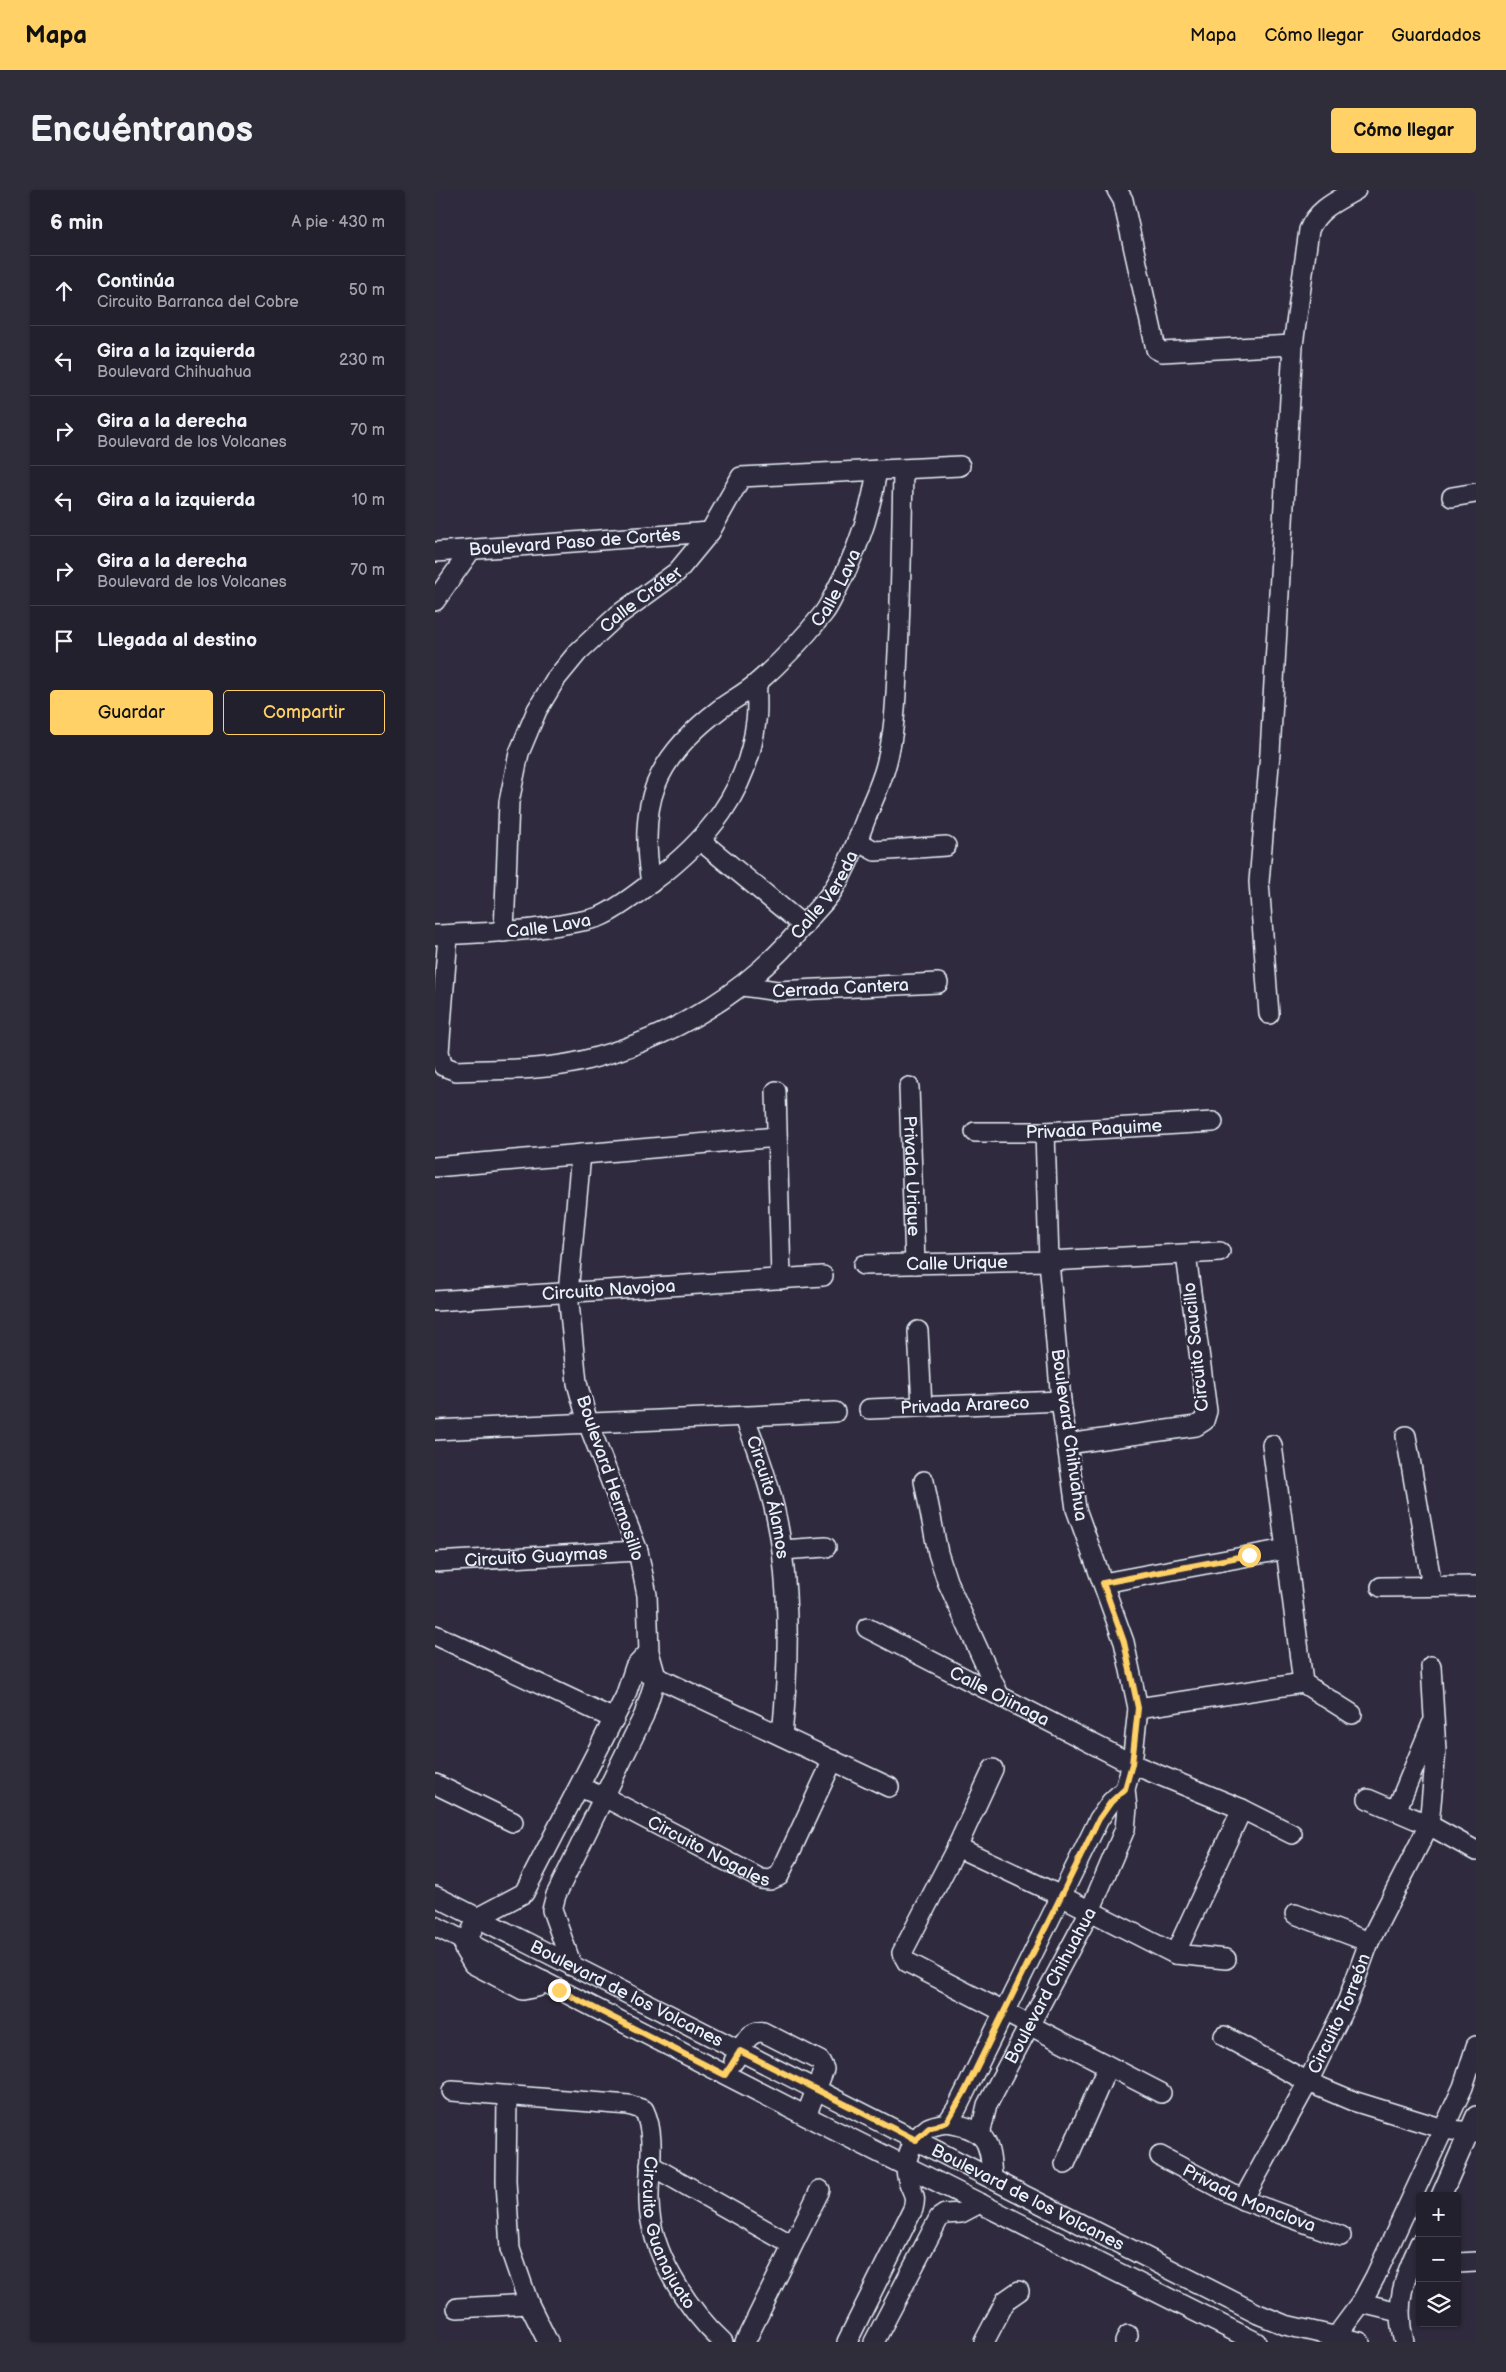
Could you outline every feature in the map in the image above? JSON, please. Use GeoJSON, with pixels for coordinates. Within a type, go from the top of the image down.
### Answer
{"type":"FeatureCollection","features":[{"type":"Feature","properties":{"kind":"street"},"geometry":{"type":"LineString","coordinates":[[1117,190],[1123,200],[1156,349],[1162,352],[1293,345]]}},
{"type":"Feature","properties":{"kind":"street"},"geometry":{"type":"LineString","coordinates":[[1269,1014],[1259,882],[1270,753],[1293,345],[1309,230],[1314,218],[1325,208],[1356,190]]}},
{"type":"Feature","properties":{"kind":"street","name":"Calle Cráter"},"geometry":{"type":"LineString","coordinates":[[504,932],[509,802],[519,753],[537,710],[555,680],[577,652],[618,614],[677,572],[710,532],[741,477],[960,466]]}},
{"type":"Feature","properties":{"kind":"street","name":"Calle Vereda"},"geometry":{"type":"LineString","coordinates":[[442,935],[439,1052],[443,1066],[456,1071],[555,1066],[581,1061],[634,1046],[670,1030],[712,1007],[743,986],[770,963],[804,926],[833,890],[857,841],[886,766],[895,714],[902,568],[903,469]]}},
{"type":"Feature","properties":{"kind":"street","name":"Calle Lava"},"geometry":{"type":"LineString","coordinates":[[651,883],[646,852],[645,820],[653,789],[671,757],[687,737],[719,710],[757,683],[798,643],[825,612],[851,562],[874,493],[877,470]]}},
{"type":"Feature","properties":{"kind":"street"},"geometry":{"type":"LineString","coordinates":[[1453,497],[1476,493]]}},
{"type":"Feature","properties":{"kind":"street","name":"Boulevard Paso de Cortés"},"geometry":{"type":"LineString","coordinates":[[435,600],[471,550],[710,532]]}},
{"type":"Feature","properties":{"kind":"street"},"geometry":{"type":"LineString","coordinates":[[435,552],[471,550]]}},
{"type":"Feature","properties":{"kind":"street","name":"Calle Lava"},"geometry":{"type":"LineString","coordinates":[[442,935],[504,932],[550,927],[601,916],[674,866],[701,841],[737,789],[749,758],[756,721],[757,683]]}},
{"type":"Feature","properties":{"kind":"street"},"geometry":{"type":"LineString","coordinates":[[701,841],[804,926]]}},
{"type":"Feature","properties":{"kind":"street"},"geometry":{"type":"LineString","coordinates":[[857,841],[875,851],[946,846]]}},
{"type":"Feature","properties":{"kind":"street","name":"Cerrada Cantera"},"geometry":{"type":"LineString","coordinates":[[743,986],[777,991],[938,983]]}},
{"type":"Feature","properties":{"kind":"street","name":"Privada Urique"},"geometry":{"type":"LineString","coordinates":[[909,1087],[915,1264]]}},
{"type":"Feature","properties":{"kind":"street"},"geometry":{"type":"LineString","coordinates":[[776,1091],[781,1279]]}},
{"type":"Feature","properties":{"kind":"street","name":"Privada Paquime"},"geometry":{"type":"LineString","coordinates":[[975,1132],[1045,1132],[1213,1122]]}},
{"type":"Feature","properties":{"kind":"street","name":"Boulevard Chihuahua"},"geometry":{"type":"LineString","coordinates":[[980,2135],[987,2105],[1090,1911],[1125,1829],[1127,1808],[1125,1789],[1132,1764],[1138,1708],[1124,1642],[1088,1548],[1076,1509],[1061,1401],[1049,1261],[1045,1132]]}},
{"type":"Feature","properties":{"kind":"street"},"geometry":{"type":"LineString","coordinates":[[435,1167],[777,1137]]}},
{"type":"Feature","properties":{"kind":"street","name":"Boulevard Hermosillo"},"geometry":{"type":"LineString","coordinates":[[581,1154],[568,1293],[577,1383],[588,1423],[638,1551],[647,1595],[649,1652],[656,1677]]}},
{"type":"Feature","properties":{"kind":"street"},"geometry":{"type":"LineString","coordinates":[[1049,1261],[1220,1252]]}},
{"type":"Feature","properties":{"kind":"street","name":"Circuito Saucillo"},"geometry":{"type":"LineString","coordinates":[[1067,1444],[1196,1426],[1204,1421],[1207,1411],[1186,1255]]}},
{"type":"Feature","properties":{"kind":"street","name":"Calle Urique"},"geometry":{"type":"LineString","coordinates":[[863,1265],[1049,1261]]}},
{"type":"Feature","properties":{"kind":"street","name":"Circuito Navojoa"},"geometry":{"type":"LineString","coordinates":[[435,1301],[823,1276]]}},
{"type":"Feature","properties":{"kind":"street"},"geometry":{"type":"LineString","coordinates":[[918,1331],[922,1406]]}},
{"type":"Feature","properties":{"kind":"street","name":"Privada Arareco"},"geometry":{"type":"LineString","coordinates":[[869,1409],[1061,1401]]}},
{"type":"Feature","properties":{"kind":"street"},"geometry":{"type":"LineString","coordinates":[[744,1416],[835,1412]]}},
{"type":"Feature","properties":{"kind":"street","name":"Circuito Álamos"},"geometry":{"type":"LineString","coordinates":[[435,1430],[744,1416],[758,1452],[782,1550],[788,1677],[782,1736]]}},
{"type":"Feature","properties":{"kind":"street"},"geometry":{"type":"LineString","coordinates":[[1405,1436],[1432,1586]]}},
{"type":"Feature","properties":{"kind":"street"},"geometry":{"type":"LineString","coordinates":[[1272,1445],[1303,1683]]}},
{"type":"Feature","properties":{"kind":"street"},"geometry":{"type":"LineString","coordinates":[[924,1481],[938,1552],[947,1580],[999,1695]]}},
{"type":"Feature","properties":{"kind":"street"},"geometry":{"type":"LineString","coordinates":[[782,1550],[826,1547]]}},
{"type":"Feature","properties":{"kind":"street"},"geometry":{"type":"LineString","coordinates":[[1103,1583],[1286,1549]]}},
{"type":"Feature","properties":{"kind":"street","name":"Circuito Guaymas"},"geometry":{"type":"LineString","coordinates":[[435,1562],[638,1551]]}},
{"type":"Feature","properties":{"kind":"street"},"geometry":{"type":"LineString","coordinates":[[1381,1587],[1476,1586]]}},
{"type":"Feature","properties":{"kind":"street","name":"Calle Ojinaga"},"geometry":{"type":"LineString","coordinates":[[867,1628],[1132,1764],[1243,1809],[1292,1834]]}},
{"type":"Feature","properties":{"kind":"street"},"geometry":{"type":"LineString","coordinates":[[435,1636],[614,1719]]}},
{"type":"Feature","properties":{"kind":"street"},"geometry":{"type":"LineString","coordinates":[[466,1942],[477,1918],[524,1893],[625,1697],[635,1668],[649,1652]]}},
{"type":"Feature","properties":{"kind":"street"},"geometry":{"type":"LineString","coordinates":[[1429,1825],[1436,1751],[1431,1666]]}},
{"type":"Feature","properties":{"kind":"street"},"geometry":{"type":"LineString","coordinates":[[635,1668],[889,1787]]}},
{"type":"Feature","properties":{"kind":"street"},"geometry":{"type":"LineString","coordinates":[[572,1966],[552,1910],[556,1895],[606,1798],[644,1715],[656,1677]]}},
{"type":"Feature","properties":{"kind":"street"},"geometry":{"type":"LineString","coordinates":[[1138,1708],[1303,1683],[1352,1714]]}},
{"type":"Feature","properties":{"kind":"street"},"geometry":{"type":"LineString","coordinates":[[1396,1811],[1433,1723]]}},
{"type":"Feature","properties":{"kind":"street","name":"Circuito Nogales"},"geometry":{"type":"LineString","coordinates":[[579,1787],[606,1798],[761,1879],[770,1880],[779,1876],[833,1760]]}},
{"type":"Feature","properties":{"kind":"street"},"geometry":{"type":"LineString","coordinates":[[993,1769],[957,1847],[902,1953],[907,1962],[1161,2093]]}},
{"type":"Feature","properties":{"kind":"street"},"geometry":{"type":"LineString","coordinates":[[435,1784],[513,1822]]}},
{"type":"Feature","properties":{"kind":"street","name":"Boulevard Chihuahua"},"geometry":{"type":"LineString","coordinates":[[947,2122],[957,2108],[1099,1819],[1111,1802],[1125,1789]]}},
{"type":"Feature","properties":{"kind":"street"},"geometry":{"type":"LineString","coordinates":[[1368,1799],[1429,1825],[1476,1851]]}},
{"type":"Feature","properties":{"kind":"street"},"geometry":{"type":"LineString","coordinates":[[1175,1954],[1243,1809]]}},
{"type":"Feature","properties":{"kind":"street","name":"Circuito Torreón"},"geometry":{"type":"LineString","coordinates":[[1243,2200],[1308,2082],[1348,2000],[1369,1942],[1429,1825]]}},
{"type":"Feature","properties":{"kind":"street"},"geometry":{"type":"LineString","coordinates":[[957,1847],[1061,1896],[1175,1954],[1226,1959]]}},
{"type":"Feature","properties":{"kind":"street"},"geometry":{"type":"LineString","coordinates":[[524,1893],[552,1910]]}},
{"type":"Feature","properties":{"kind":"street","name":"Boulevard de los Volcanes"},"geometry":{"type":"LineString","coordinates":[[435,1896],[1258,2314],[1285,2325],[1333,2340],[1360,2342]]}},
{"type":"Feature","properties":{"kind":"street"},"geometry":{"type":"LineString","coordinates":[[1295,1914],[1369,1942]]}},
{"type":"Feature","properties":{"kind":"street","name":"Boulevard de los Volcanes"},"geometry":{"type":"LineString","coordinates":[[435,1926],[725,2075],[1256,2342]]}},
{"type":"Feature","properties":{"kind":"street"},"geometry":{"type":"LineString","coordinates":[[725,2075],[751,2033],[763,2032],[820,2061],[824,2069],[806,2116]]}},
{"type":"Feature","properties":{"kind":"street"},"geometry":{"type":"LineString","coordinates":[[1224,2036],[1308,2082],[1398,2116],[1444,2129],[1473,2133]]}},
{"type":"Feature","properties":{"kind":"street"},"geometry":{"type":"LineString","coordinates":[[1333,2340],[1361,2303],[1463,2087],[1476,2046]]}},
{"type":"Feature","properties":{"kind":"street"},"geometry":{"type":"LineString","coordinates":[[1065,2164],[1107,2066]]}},
{"type":"Feature","properties":{"kind":"street"},"geometry":{"type":"LineString","coordinates":[[451,2092],[507,2097],[506,2181],[511,2248],[529,2304],[548,2342]]}},
{"type":"Feature","properties":{"kind":"street","name":"Circuito Guanajuato"},"geometry":{"type":"LineString","coordinates":[[507,2097],[629,2104],[644,2110],[650,2123],[649,2204],[656,2236],[667,2266],[682,2295],[702,2323],[723,2342]]}},
{"type":"Feature","properties":{"kind":"street"},"geometry":{"type":"LineString","coordinates":[[1443,2192],[1473,2133],[1476,2116]]}},
{"type":"Feature","properties":{"kind":"street"},"geometry":{"type":"LineString","coordinates":[[980,2203],[961,2213],[945,2214],[929,2208],[916,2197],[907,2179],[906,2166],[910,2149],[916,2140],[929,2128],[947,2122],[965,2125],[980,2135],[991,2150],[992,2178]]}},
{"type":"Feature","properties":{"kind":"street","name":"Privada Monclova"},"geometry":{"type":"LineString","coordinates":[[1160,2156],[1243,2200],[1341,2236]]}},
{"type":"Feature","properties":{"kind":"street"},"geometry":{"type":"LineString","coordinates":[[649,2165],[792,2244]]}},
{"type":"Feature","properties":{"kind":"street"},"geometry":{"type":"LineString","coordinates":[[745,2342],[820,2190]]}},
{"type":"Feature","properties":{"kind":"street"},"geometry":{"type":"LineString","coordinates":[[847,2342],[913,2209],[916,2197]]}},
{"type":"Feature","properties":{"kind":"street"},"geometry":{"type":"LineString","coordinates":[[874,2342],[931,2233],[945,2214]]}},
{"type":"Feature","properties":{"kind":"street"},"geometry":{"type":"LineString","coordinates":[[1404,2342],[1399,2312],[1400,2294],[1416,2252]]}},
{"type":"Feature","properties":{"kind":"street"},"geometry":{"type":"LineString","coordinates":[[1461,2263],[1476,2262]]}},
{"type":"Feature","properties":{"kind":"street"},"geometry":{"type":"LineString","coordinates":[[985,2342],[1006,2300],[1019,2291]]}},
{"type":"Feature","properties":{"kind":"street"},"geometry":{"type":"LineString","coordinates":[[1361,2303],[1399,2312]]}},
{"type":"Feature","properties":{"kind":"street"},"geometry":{"type":"LineString","coordinates":[[457,2308],[529,2304]]}},
{"type":"Feature","properties":{"kind":"route"},"geometry":{"type":"LineString","coordinates":[[559,1990],[725,2075],[740,2051],[916,2140],[929,2128],[947,2122],[957,2108],[974,2069],[1099,1819],[1111,1802],[1125,1789],[1132,1764],[1138,1708],[1124,1642],[1103,1583],[1249,1555]]}}]}
